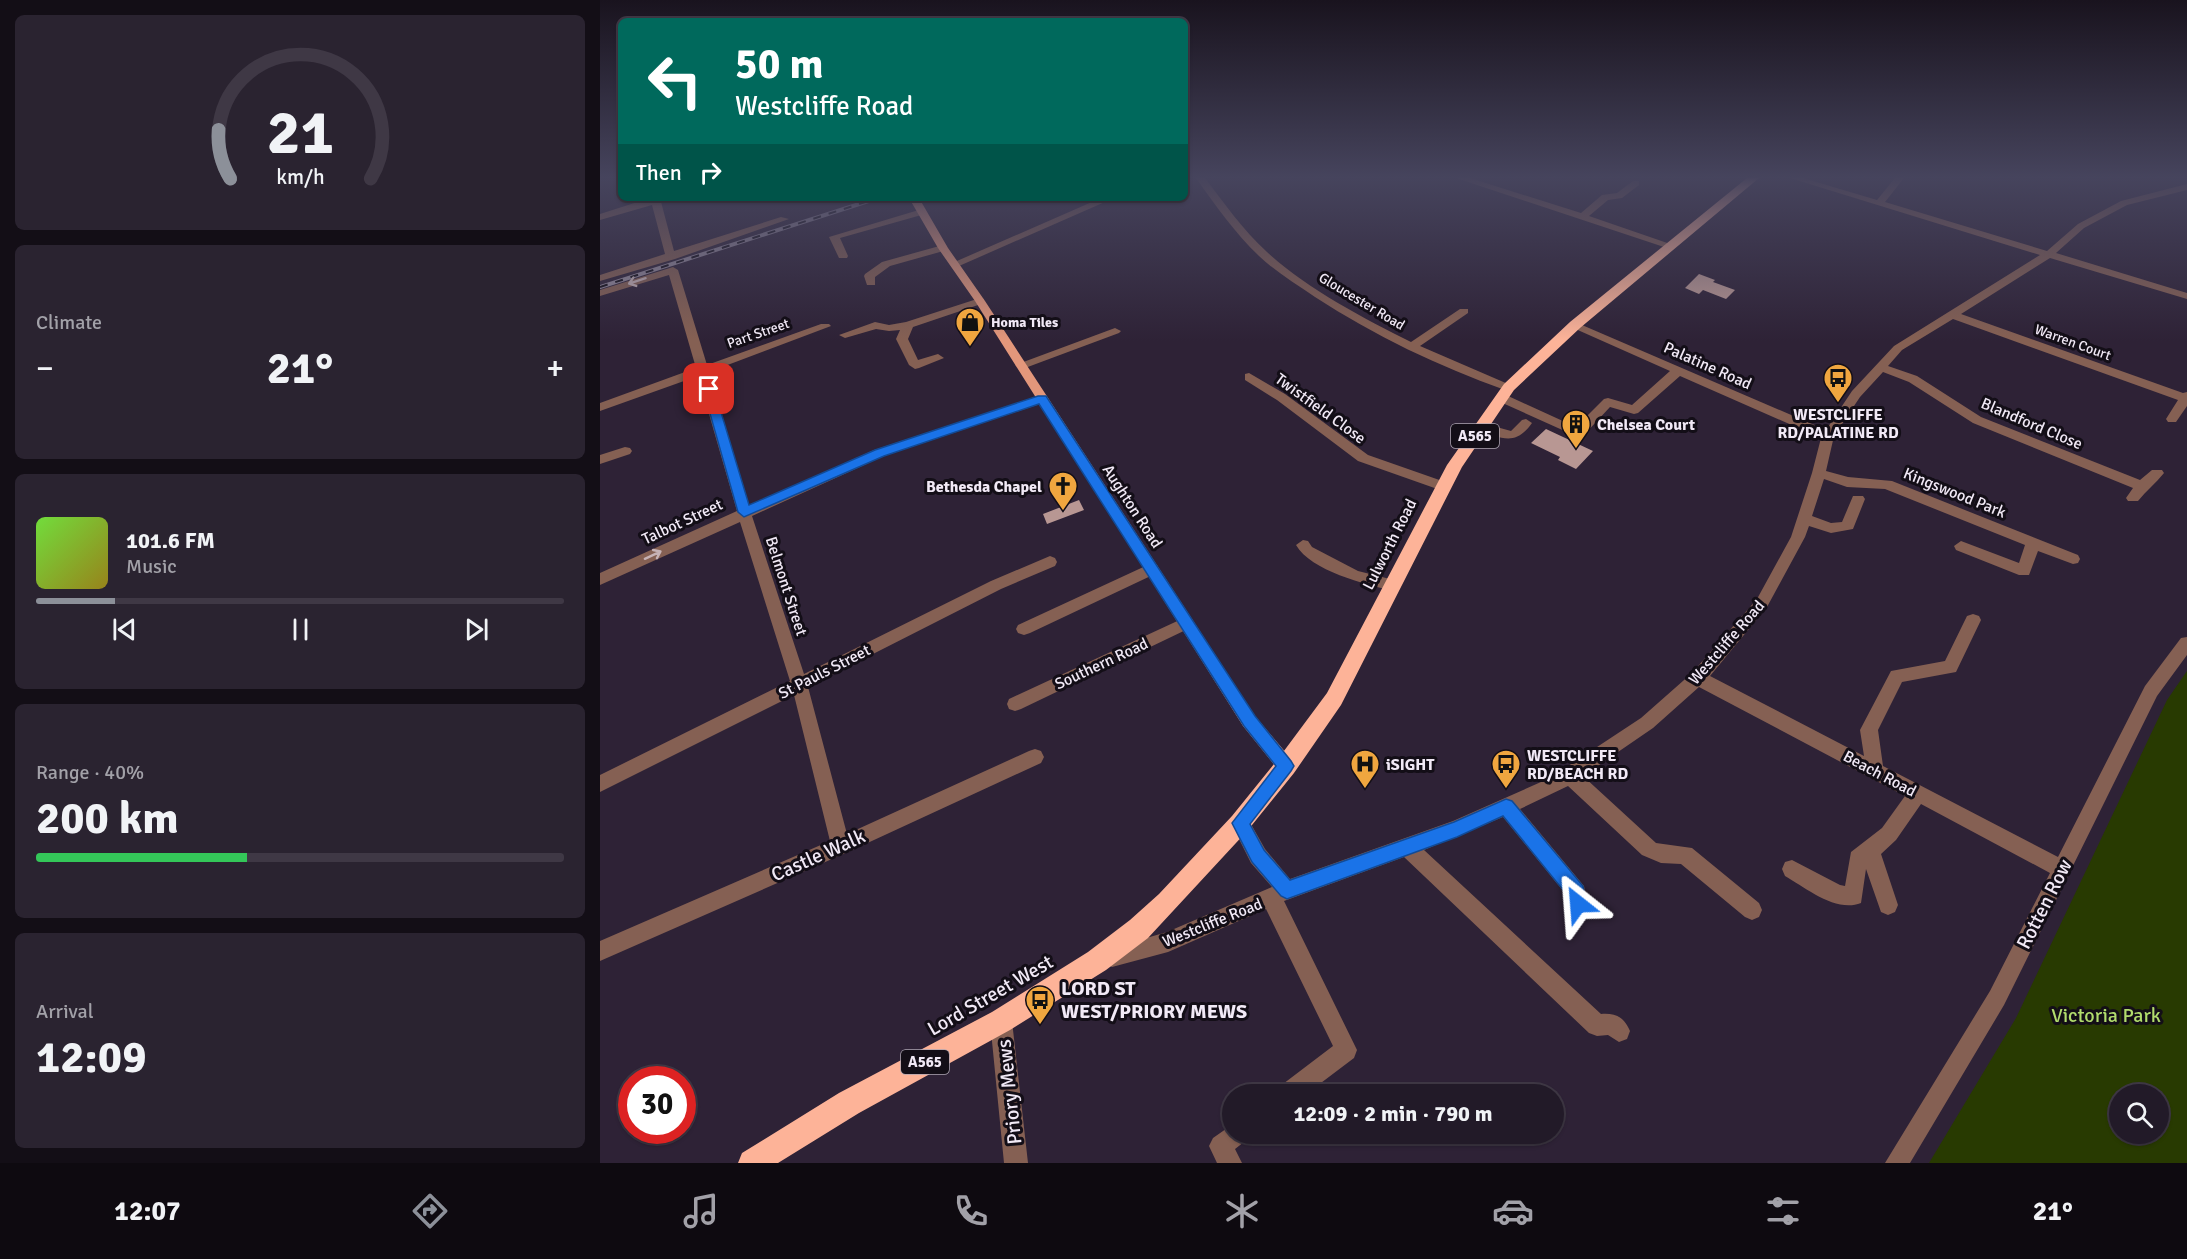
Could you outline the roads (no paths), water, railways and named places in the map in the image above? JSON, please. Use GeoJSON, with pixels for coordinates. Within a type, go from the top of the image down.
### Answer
{"type":"FeatureCollection","features":[{"type":"Feature","properties":{"kind":"highway","name":"Lulworth Road"},"geometry":{"type":"LineString","coordinates":[[1097,961],[1146,922],[1240,823],[1286,766],[1334,699],[1443,486],[1506,392],[1575,325],[1688,232]]}},
{"type":"Feature","properties":{"kind":"highway","name":"Lord Street West"},"geometry":{"type":"LineString","coordinates":[[752,1163],[849,1104],[1001,1021],[1097,961]]}},
{"type":"Feature","properties":{"kind":"main road","name":"Aughton Road"},"geometry":{"type":"LineString","coordinates":[[934,232],[1250,721],[1286,766]]}},
{"type":"Feature","properties":{"kind":"street","name":"Belmont Street"},"geometry":{"type":"LineString","coordinates":[[664,232],[744,512],[799,683],[841,846]]}},
{"type":"Feature","properties":{"kind":"street"},"geometry":{"type":"LineString","coordinates":[[600,293],[750,232]]}},
{"type":"Feature","properties":{"kind":"street"},"geometry":{"type":"LineString","coordinates":[[843,256],[834,237],[851,232]]}},
{"type":"Feature","properties":{"kind":"street"},"geometry":{"type":"LineString","coordinates":[[955,264],[1029,232]]}},
{"type":"Feature","properties":{"kind":"street","name":"Gloucester Road"},"geometry":{"type":"LineString","coordinates":[[1243,232],[1266,256],[1347,312],[1439,362],[1506,392],[1578,433],[1608,402],[1634,410],[1679,370]]}},
{"type":"Feature","properties":{"kind":"street"},"geometry":{"type":"LineString","coordinates":[[1629,232],[1671,246]]}},
{"type":"Feature","properties":{"kind":"street"},"geometry":{"type":"LineString","coordinates":[[1977,232],[2187,296]]}},
{"type":"Feature","properties":{"kind":"street","name":"Westcliffe Road"},"geometry":{"type":"LineString","coordinates":[[1097,961],[1168,942],[1279,894],[1457,829],[1556,784],[1647,723],[1698,678],[1762,603],[1798,537],[1819,473],[1828,436],[1856,394],[1898,348],[2049,254],[2074,232]]}},
{"type":"Feature","properties":{"kind":"street"},"geometry":{"type":"LineString","coordinates":[[871,283],[869,276],[886,264],[943,248]]}},
{"type":"Feature","properties":{"kind":"street"},"geometry":{"type":"LineString","coordinates":[[600,278],[672,263]]}},
{"type":"Feature","properties":{"kind":"street"},"geometry":{"type":"LineString","coordinates":[[845,335],[875,325],[889,328],[908,325],[980,301]]}},
{"type":"Feature","properties":{"kind":"street"},"geometry":{"type":"LineString","coordinates":[[1411,347],[1464,311]]}},
{"type":"Feature","properties":{"kind":"street","name":"Warren Court"},"geometry":{"type":"LineString","coordinates":[[1952,314],[2186,397]]}},
{"type":"Feature","properties":{"kind":"street"},"geometry":{"type":"LineString","coordinates":[[908,325],[902,339],[915,365],[938,358]]}},
{"type":"Feature","properties":{"kind":"street","name":"Palatine Road"},"geometry":{"type":"LineString","coordinates":[[1575,325],[1828,436]]}},
{"type":"Feature","properties":{"kind":"street","name":"Part Street"},"geometry":{"type":"LineString","coordinates":[[600,407],[825,326]]}},
{"type":"Feature","properties":{"kind":"street"},"geometry":{"type":"LineString","coordinates":[[1021,365],[1115,331]]}},
{"type":"Feature","properties":{"kind":"street","name":"Blandford Close"},"geometry":{"type":"LineString","coordinates":[[1881,367],[1913,379],[1977,420],[2142,486]]}},
{"type":"Feature","properties":{"kind":"street","name":"Twistfield Close"},"geometry":{"type":"LineString","coordinates":[[1236,382],[1254,374],[1363,458],[1443,486]]}},
{"type":"Feature","properties":{"kind":"street"},"geometry":{"type":"LineString","coordinates":[[2172,419],[2186,397]]}},
{"type":"Feature","properties":{"kind":"street","name":"Talbot Street"},"geometry":{"type":"LineString","coordinates":[[600,579],[879,453],[1042,399]]}},
{"type":"Feature","properties":{"kind":"street"},"geometry":{"type":"LineString","coordinates":[[1482,427],[1505,435],[1514,435],[1526,423]]}},
{"type":"Feature","properties":{"kind":"street"},"geometry":{"type":"LineString","coordinates":[[600,460],[625,452]]}},
{"type":"Feature","properties":{"kind":"street","name":"Kingswood Park"},"geometry":{"type":"LineString","coordinates":[[1819,473],[1847,482],[1887,484],[2073,559]]}},
{"type":"Feature","properties":{"kind":"street"},"geometry":{"type":"LineString","coordinates":[[2133,498],[2142,486],[2157,473]]}},
{"type":"Feature","properties":{"kind":"street"},"geometry":{"type":"LineString","coordinates":[[1804,518],[1830,528],[1840,529],[1848,525],[1858,499]]}},
{"type":"Feature","properties":{"kind":"street"},"geometry":{"type":"LineString","coordinates":[[1961,546],[2024,571],[2033,543]]}},
{"type":"Feature","properties":{"kind":"street"},"geometry":{"type":"LineString","coordinates":[[1303,545],[1307,551],[1353,576],[1393,585]]}},
{"type":"Feature","properties":{"kind":"street","name":"St Pauls Street"},"geometry":{"type":"LineString","coordinates":[[600,784],[996,585],[1050,562]]}},
{"type":"Feature","properties":{"kind":"street"},"geometry":{"type":"LineString","coordinates":[[1024,629],[1152,569]]}},
{"type":"Feature","properties":{"kind":"street"},"geometry":{"type":"LineString","coordinates":[[1875,770],[1869,730],[1897,676],[1950,667],[1973,620]]}},
{"type":"Feature","properties":{"kind":"street","name":"Southern Road"},"geometry":{"type":"LineString","coordinates":[[1015,704],[1186,623]]}},
{"type":"Feature","properties":{"kind":"street","name":"Rotten Row"},"geometry":{"type":"LineString","coordinates":[[1897,1163],[1997,998],[2151,692],[2187,643]]}},
{"type":"Feature","properties":{"kind":"street","name":"Beach Road"},"geometry":{"type":"LineString","coordinates":[[1698,678],[2062,869]]}},
{"type":"Feature","properties":{"kind":"street","name":"Castle Walk"},"geometry":{"type":"LineString","coordinates":[[600,951],[841,846],[1035,757]]}},
{"type":"Feature","properties":{"kind":"street"},"geometry":{"type":"LineString","coordinates":[[1569,776],[1649,849],[1660,854],[1685,855],[1752,910]]}},
{"type":"Feature","properties":{"kind":"street"},"geometry":{"type":"LineString","coordinates":[[1792,869],[1838,895],[1854,896],[1858,859],[1889,834],[1918,793]]}},
{"type":"Feature","properties":{"kind":"street"},"geometry":{"type":"LineString","coordinates":[[1506,807],[1577,893],[1578,904]]}},
{"type":"Feature","properties":{"kind":"street"},"geometry":{"type":"LineString","coordinates":[[1240,823],[1279,894],[1346,1050],[1301,1084]]}},
{"type":"Feature","properties":{"kind":"street"},"geometry":{"type":"LineString","coordinates":[[1407,847],[1597,1025],[1612,1024],[1619,1031]]}},
{"type":"Feature","properties":{"kind":"street"},"geometry":{"type":"LineString","coordinates":[[1870,851],[1888,905]]}},
{"type":"Feature","properties":{"kind":"street","name":"Priory Mews"},"geometry":{"type":"LineString","coordinates":[[1001,1021],[1016,1163]]}},
{"type":"Feature","properties":{"kind":"street"},"geometry":{"type":"LineString","coordinates":[[1224,1144],[1221,1146],[1230,1163]]}},
{"type":"Feature","properties":{"kind":"railway"},"geometry":{"type":"LineString","coordinates":[[600,287],[771,232]]}},
{"type":"Feature","properties":{"kind":"place","name":"Homa Tiles"},"geometry":{"type":"Point","coordinates":[970,348]}},
{"type":"Feature","properties":{"kind":"place","name":"WESTCLIFFE RD/PALATINE RD"},"geometry":{"type":"Point","coordinates":[1838,404]}},
{"type":"Feature","properties":{"kind":"place","name":"Chelsea Court"},"geometry":{"type":"Point","coordinates":[1576,450]}},
{"type":"Feature","properties":{"kind":"place","name":"Bethesda Chapel"},"geometry":{"type":"Point","coordinates":[1063,512]}},
{"type":"Feature","properties":{"kind":"place","name":"iSIGHT"},"geometry":{"type":"Point","coordinates":[1365,790]}},
{"type":"Feature","properties":{"kind":"place","name":"WESTCLIFFE RD/BEACH RD"},"geometry":{"type":"Point","coordinates":[1506,790]}},
{"type":"Feature","properties":{"kind":"place","name":"LORD ST WEST/PRIORY MEWS"},"geometry":{"type":"Point","coordinates":[1040,1026]}},
{"type":"Feature","properties":{"kind":"park label","name":"Victoria Park"},"geometry":{"type":"Point","coordinates":[2106,1015]}}]}
